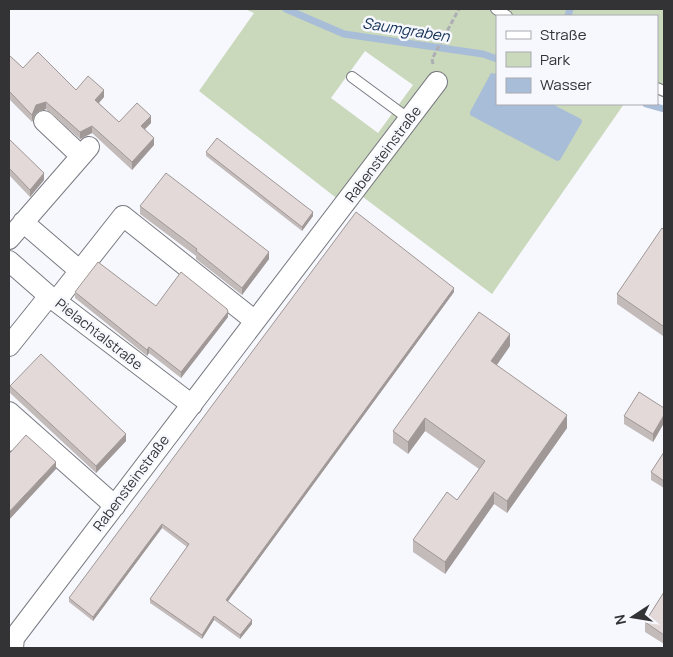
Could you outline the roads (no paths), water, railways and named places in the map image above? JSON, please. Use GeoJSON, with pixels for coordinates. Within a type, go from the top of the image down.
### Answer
{"type":"FeatureCollection","features":[{"type":"Feature","properties":{"kind":"street","name":"Rabensteinstraße"},"geometry":{"type":"LineString","coordinates":[[14,648],[14,638],[437,82]]}},
{"type":"Feature","properties":{"kind":"street"},"geometry":{"type":"LineString","coordinates":[[9,239],[85,152],[44,121]]}},
{"type":"Feature","properties":{"kind":"street"},"geometry":{"type":"LineString","coordinates":[[9,346],[52,298],[80,271],[123,216],[256,321]]}},
{"type":"Feature","properties":{"kind":"street"},"geometry":{"type":"LineString","coordinates":[[24,222],[80,271]]}},
{"type":"Feature","properties":{"kind":"street","name":"Pielachtalstraße"},"geometry":{"type":"LineString","coordinates":[[9,261],[52,298],[192,405]]}},
{"type":"Feature","properties":{"kind":"street"},"geometry":{"type":"LineString","coordinates":[[9,441],[16,419],[115,506]]}},
{"type":"Feature","properties":{"kind":"lane"},"geometry":{"type":"LineString","coordinates":[[352,77],[409,119]]}},
{"type":"Feature","properties":{"kind":"water"},"geometry":{"type":"Polygon","coordinates":[[[491,73],[496,74],[496,105],[554,105],[581,119],[582,122],[560,160],[557,161],[470,115],[491,73]]]}},
{"type":"Feature","properties":{"kind":"waterway","name":"Saumgraben"},"geometry":{"type":"LineString","coordinates":[[286,9],[344,34],[483,54],[496,59]]}},
{"type":"Feature","properties":{"kind":"waterway"},"geometry":{"type":"LineString","coordinates":[[568,15],[570,9]]}},
{"type":"Feature","properties":{"kind":"waterway","name":"Saumgraben"},"geometry":{"type":"LineString","coordinates":[[650,105],[664,109]]}}]}
